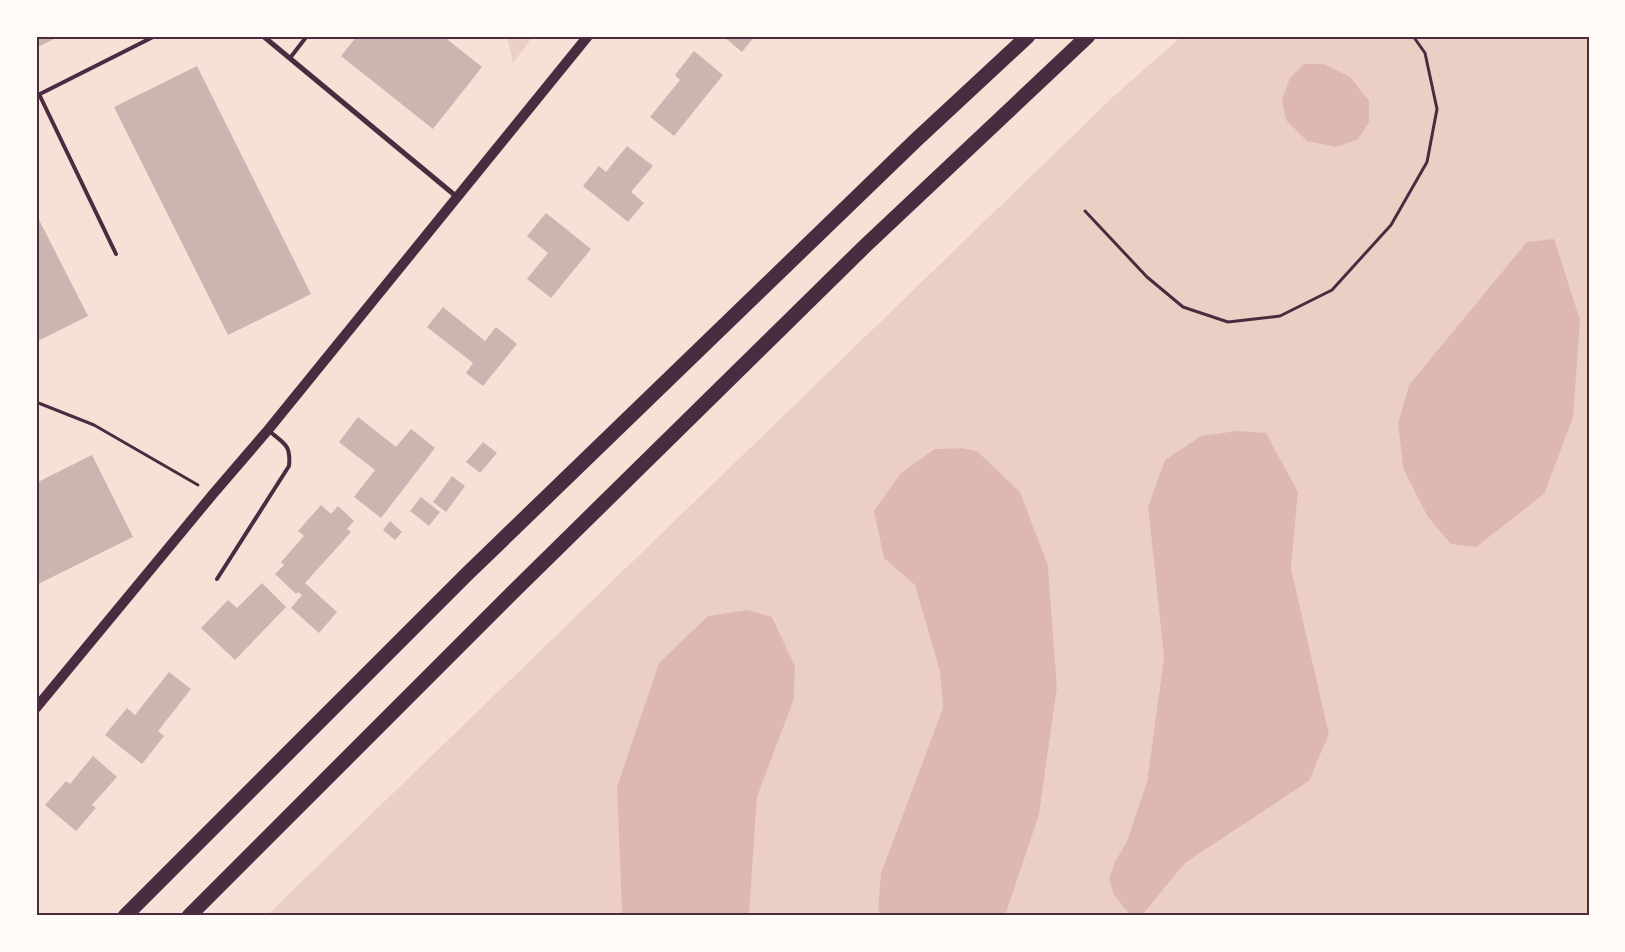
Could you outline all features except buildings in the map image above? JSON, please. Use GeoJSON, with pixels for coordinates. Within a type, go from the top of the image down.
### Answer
{"type":"FeatureCollection","features":[{"type":"Feature","properties":{"kind":"highway"},"geometry":{"type":"LineString","coordinates":[[125,916],[466,575],[916,140],[1028,36]]}},
{"type":"Feature","properties":{"kind":"highway"},"geometry":{"type":"LineString","coordinates":[[189,916],[864,247],[1088,36]]}},
{"type":"Feature","properties":{"kind":"main road"},"geometry":{"type":"LineString","coordinates":[[36,708],[268,430],[588,36]]}},
{"type":"Feature","properties":{"kind":"street"},"geometry":{"type":"LineString","coordinates":[[263,36],[457,197]]}},
{"type":"Feature","properties":{"kind":"lane"},"geometry":{"type":"LineString","coordinates":[[116,254],[38,95],[155,36]]}},
{"type":"Feature","properties":{"kind":"lane"},"geometry":{"type":"LineString","coordinates":[[290,58],[307,36]]}},
{"type":"Feature","properties":{"kind":"lane"},"geometry":{"type":"LineString","coordinates":[[217,579],[289,466],[289,449],[268,430]]}},
{"type":"Feature","properties":{"kind":"path"},"geometry":{"type":"LineString","coordinates":[[1085,211],[1146,278],[1183,307],[1228,322],[1280,316],[1332,290],[1390,225],[1426,162],[1437,109],[1425,53],[1413,36]]}},
{"type":"Feature","properties":{"kind":"path"},"geometry":{"type":"LineString","coordinates":[[36,402],[94,425],[213,494]]}},
{"type":"Feature","properties":{"kind":"shaded area"},"geometry":{"type":"Polygon","coordinates":[[[507,36],[533,36],[513,63],[507,36]]]}},
{"type":"Feature","properties":{"kind":"shaded area"},"geometry":{"type":"Polygon","coordinates":[[[1182,36],[1589,36],[1589,916],[1005,916],[1039,815],[1057,688],[1048,565],[1020,492],[977,451],[962,448],[935,449],[885,558],[915,585],[940,672],[943,708],[881,873],[878,909],[881,916],[749,916],[757,797],[794,699],[795,666],[772,617],[617,787],[622,916],[266,916],[1114,96],[1182,36]],[[1409,385],[1398,422],[1403,468],[1409,385]],[[1298,492],[1148,507],[1164,657],[1147,782],[1127,841],[1116,860],[1185,863],[1309,781],[1329,734],[1291,568],[1298,492]]]}},
{"type":"Feature","properties":{"kind":"shaded area"},"geometry":{"type":"Polygon","coordinates":[[[1304,64],[1324,64],[1350,77],[1369,101],[1369,122],[1358,139],[1336,147],[1307,141],[1286,120],[1282,99],[1290,78],[1304,64]]]}},
{"type":"Feature","properties":{"kind":"shaded area"},"geometry":{"type":"Polygon","coordinates":[[[1554,239],[1580,320],[1573,417],[1544,494],[1476,547],[1451,544],[1428,517],[1403,468],[1398,423],[1409,385],[1527,242],[1554,239]]]}},
{"type":"Feature","properties":{"kind":"shaded area"},"geometry":{"type":"Polygon","coordinates":[[[1237,431],[1266,433],[1298,492],[1291,568],[1329,734],[1309,781],[1185,863],[1141,916],[1131,916],[1114,895],[1109,879],[1116,860],[1127,841],[1147,782],[1164,657],[1148,507],[1165,460],[1201,436],[1237,431]]]}},
{"type":"Feature","properties":{"kind":"shaded area"},"geometry":{"type":"Polygon","coordinates":[[[962,448],[977,451],[1020,492],[1048,565],[1057,688],[1039,815],[1005,916],[881,916],[878,909],[881,873],[943,708],[940,672],[915,585],[884,558],[874,511],[901,473],[935,449],[962,448]]]}},
{"type":"Feature","properties":{"kind":"shaded area"},"geometry":{"type":"Polygon","coordinates":[[[747,610],[772,617],[795,666],[794,699],[757,797],[749,916],[622,916],[617,787],[659,663],[708,616],[747,610]]]}}]}
